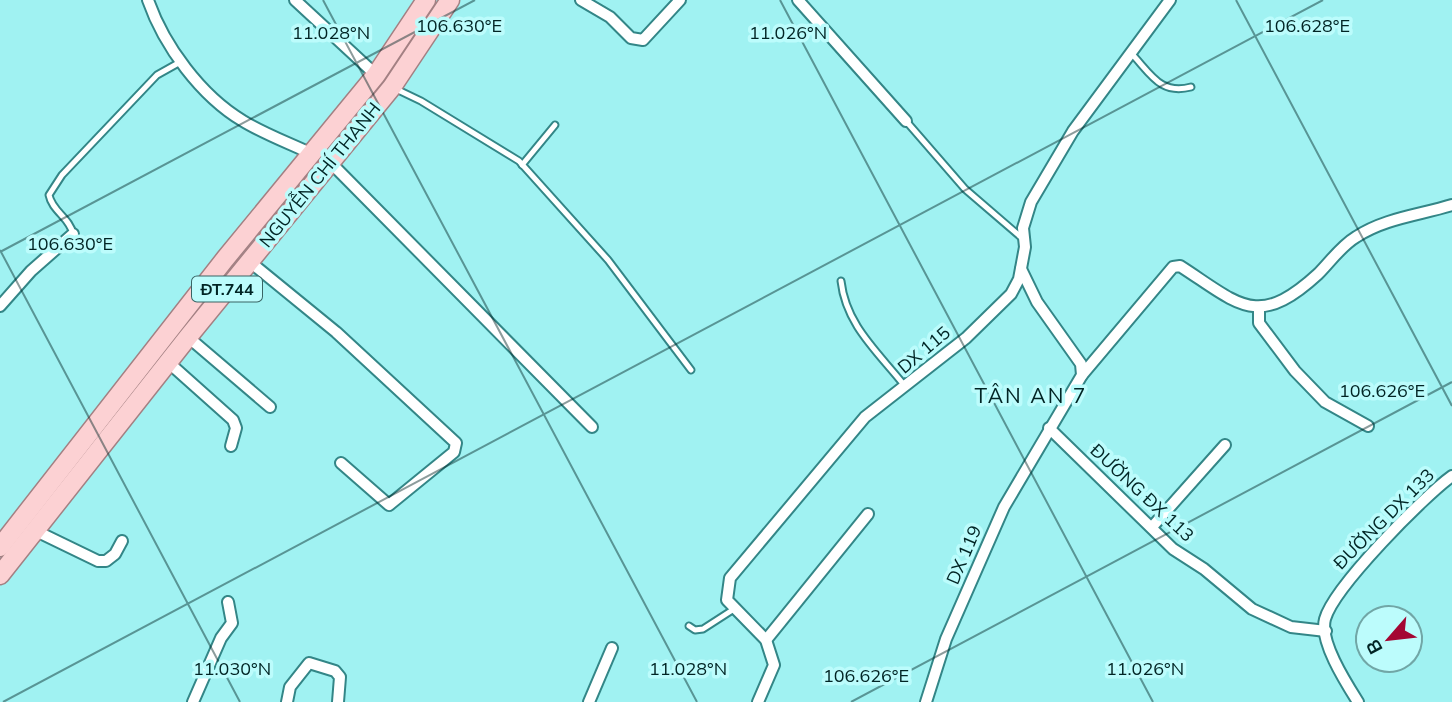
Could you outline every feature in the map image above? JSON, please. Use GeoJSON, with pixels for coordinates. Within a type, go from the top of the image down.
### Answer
{"type":"FeatureCollection","features":[{"type":"Feature","properties":{"kind":"main road","name":"NGUYỄN CHÍ THANH"},"geometry":{"type":"LineString","coordinates":[[0,575],[34,530],[76,463],[312,154],[376,75],[426,0]]}},
{"type":"Feature","properties":{"kind":"main road","name":"NGUYỄN CHÍ THANH"},"geometry":{"type":"LineString","coordinates":[[0,547],[168,362],[392,87],[450,0]]}},
{"type":"Feature","properties":{"kind":"main road"},"geometry":{"type":"LineString","coordinates":[[376,75],[392,87]]}},
{"type":"Feature","properties":{"kind":"street"},"geometry":{"type":"LineString","coordinates":[[148,0],[164,34],[214,100],[234,115],[312,154]]}},
{"type":"Feature","properties":{"kind":"street"},"geometry":{"type":"LineString","coordinates":[[295,0],[376,75]]}},
{"type":"Feature","properties":{"kind":"street"},"geometry":{"type":"LineString","coordinates":[[581,0],[610,17],[631,38],[643,40],[680,0]]}},
{"type":"Feature","properties":{"kind":"street"},"geometry":{"type":"LineString","coordinates":[[798,0],[906,121]]}},
{"type":"Feature","properties":{"kind":"street","name":"DX 115"},"geometry":{"type":"LineString","coordinates":[[734,609],[727,600],[730,578],[865,418],[966,338],[1011,294],[1021,268],[1023,228],[1031,202],[1073,131],[1170,0]]}},
{"type":"Feature","properties":{"kind":"street"},"geometry":{"type":"LineString","coordinates":[[330,162],[592,427]]}},
{"type":"Feature","properties":{"kind":"street"},"geometry":{"type":"LineString","coordinates":[[1368,426],[1325,402],[1295,371],[1259,323],[1259,307],[1284,301],[1354,237],[1422,211],[1452,205]]}},
{"type":"Feature","properties":{"kind":"street"},"geometry":{"type":"LineString","coordinates":[[0,306],[31,271],[72,234]]}},
{"type":"Feature","properties":{"kind":"street"},"geometry":{"type":"LineString","coordinates":[[249,261],[336,332],[456,443],[454,452],[390,505],[341,463]]}},
{"type":"Feature","properties":{"kind":"street","name":"DX 119"},"geometry":{"type":"LineString","coordinates":[[926,702],[946,639],[1004,507],[1082,375],[1173,267],[1180,265],[1231,300],[1259,307]]}},
{"type":"Feature","properties":{"kind":"street"},"geometry":{"type":"LineString","coordinates":[[1021,268],[1037,302],[1081,364],[1082,375]]}},
{"type":"Feature","properties":{"kind":"street"},"geometry":{"type":"LineString","coordinates":[[188,337],[270,407]]}},
{"type":"Feature","properties":{"kind":"street"},"geometry":{"type":"LineString","coordinates":[[168,362],[233,420],[236,428],[231,446]]}},
{"type":"Feature","properties":{"kind":"street","name":"ĐƯỜNG ĐX 113"},"geometry":{"type":"LineString","coordinates":[[1049,428],[1173,549],[1204,569],[1252,608],[1291,626],[1326,631]]}},
{"type":"Feature","properties":{"kind":"street"},"geometry":{"type":"LineString","coordinates":[[1152,527],[1225,445]]}},
{"type":"Feature","properties":{"kind":"street","name":"ĐƯỜNG DX 133"},"geometry":{"type":"LineString","coordinates":[[1326,631],[1324,620],[1346,581],[1452,476]]}},
{"type":"Feature","properties":{"kind":"street"},"geometry":{"type":"LineString","coordinates":[[765,640],[868,514]]}},
{"type":"Feature","properties":{"kind":"street"},"geometry":{"type":"LineString","coordinates":[[34,530],[97,561],[106,561],[116,554],[122,541]]}},
{"type":"Feature","properties":{"kind":"street"},"geometry":{"type":"LineString","coordinates":[[193,702],[221,638],[232,623],[228,602]]}},
{"type":"Feature","properties":{"kind":"street"},"geometry":{"type":"LineString","coordinates":[[734,609],[765,640],[774,665],[758,702]]}},
{"type":"Feature","properties":{"kind":"street"},"geometry":{"type":"LineString","coordinates":[[1326,631],[1328,646],[1357,702]]}},
{"type":"Feature","properties":{"kind":"street"},"geometry":{"type":"LineString","coordinates":[[589,702],[612,648]]}},
{"type":"Feature","properties":{"kind":"street"},"geometry":{"type":"LineString","coordinates":[[287,702],[290,687],[309,663],[335,671],[340,677],[338,702]]}},
{"type":"Feature","properties":{"kind":"lane"},"geometry":{"type":"LineString","coordinates":[[1131,53],[1166,89],[1191,87]]}},
{"type":"Feature","properties":{"kind":"lane"},"geometry":{"type":"LineString","coordinates":[[72,234],[71,227],[50,204],[49,195],[62,174],[157,75],[182,61]]}},
{"type":"Feature","properties":{"kind":"lane"},"geometry":{"type":"LineString","coordinates":[[392,87],[455,121],[522,165],[608,260],[691,370]]}},
{"type":"Feature","properties":{"kind":"lane"},"geometry":{"type":"LineString","coordinates":[[906,121],[965,189],[1024,240]]}},
{"type":"Feature","properties":{"kind":"lane"},"geometry":{"type":"LineString","coordinates":[[522,165],[555,125]]}},
{"type":"Feature","properties":{"kind":"lane"},"geometry":{"type":"LineString","coordinates":[[841,281],[843,303],[850,318],[906,387]]}},
{"type":"Feature","properties":{"kind":"lane"},"geometry":{"type":"LineString","coordinates":[[689,626],[695,630],[703,629],[734,609]]}},
{"type":"Feature","properties":{"kind":"district","name":"TÂN AN 7"},"geometry":{"type":"Point","coordinates":[1031,396]}}]}
